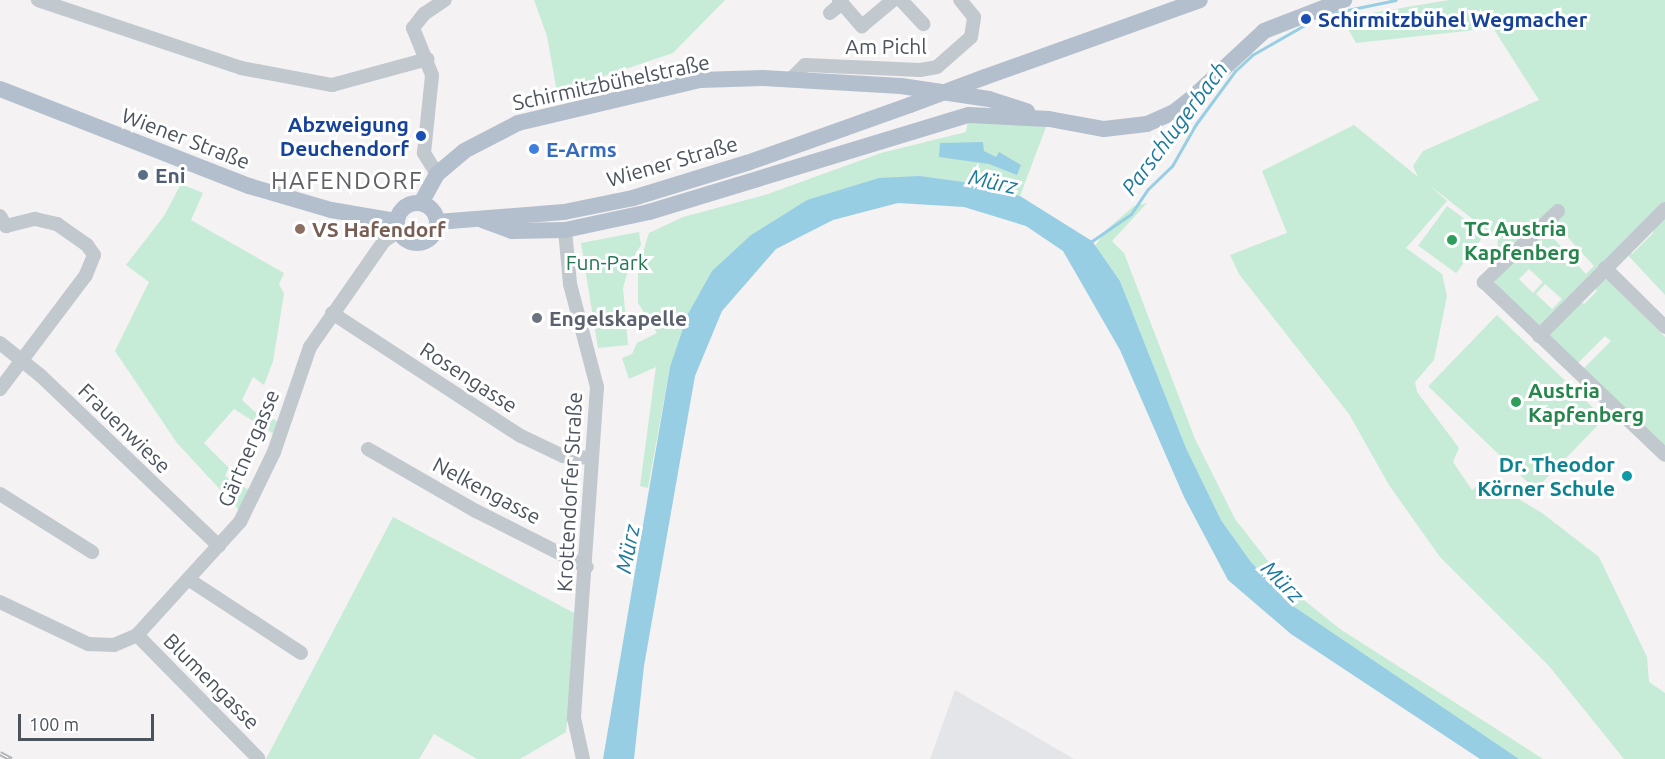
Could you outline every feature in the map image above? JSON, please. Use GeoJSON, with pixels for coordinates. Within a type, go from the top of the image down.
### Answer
{"type":"FeatureCollection","features":[{"type":"Feature","properties":{"kind":"main road","name":"Wiener Straße"},"geometry":{"type":"LineString","coordinates":[[437,222],[564,212],[633,198],[747,163],[1200,0]]}},
{"type":"Feature","properties":{"kind":"main road"},"geometry":{"type":"LineString","coordinates":[[482,220],[512,231],[565,230],[649,212],[765,180],[969,115],[1049,119],[1104,129],[1159,121],[1192,98],[1264,31],[1344,0]]}},
{"type":"Feature","properties":{"kind":"main road","name":"Schirmitzbühelstraße"},"geometry":{"type":"LineString","coordinates":[[438,173],[464,151],[518,123],[700,80],[790,80],[901,86],[989,99],[1049,119]]}},
{"type":"Feature","properties":{"kind":"main road","name":"Wiener Straße"},"geometry":{"type":"LineString","coordinates":[[0,89],[249,186],[331,210],[398,226]]}},
{"type":"Feature","properties":{"kind":"main road"},"geometry":{"type":"LineString","coordinates":[[964,96],[969,115]]}},
{"type":"Feature","properties":{"kind":"main road"},"geometry":{"type":"LineString","coordinates":[[422,203],[438,173]]}},
{"type":"Feature","properties":{"kind":"main road"},"geometry":{"type":"LineString","coordinates":[[422,203],[432,209],[437,222],[434,235],[423,243],[409,241],[398,226],[406,206],[422,203]]}},
{"type":"Feature","properties":{"kind":"street"},"geometry":{"type":"LineString","coordinates":[[38,0],[241,68],[332,85],[428,59]]}},
{"type":"Feature","properties":{"kind":"street"},"geometry":{"type":"LineString","coordinates":[[438,173],[424,153],[431,105],[428,59],[413,28],[424,14],[445,0]]}},
{"type":"Feature","properties":{"kind":"street","name":"Am Pichl"},"geometry":{"type":"LineString","coordinates":[[830,13],[841,2],[862,26],[893,0]]}},
{"type":"Feature","properties":{"kind":"street","name":"Am Pichl"},"geometry":{"type":"LineString","coordinates":[[902,0],[923,24]]}},
{"type":"Feature","properties":{"kind":"street","name":"Am Pichl"},"geometry":{"type":"LineString","coordinates":[[790,80],[805,65],[920,70],[938,67],[971,37],[974,17],[960,0]]}},
{"type":"Feature","properties":{"kind":"street"},"geometry":{"type":"LineString","coordinates":[[1539,336],[1665,209]]}},
{"type":"Feature","properties":{"kind":"street"},"geometry":{"type":"LineString","coordinates":[[1558,211],[1484,282],[1665,455]]}},
{"type":"Feature","properties":{"kind":"street"},"geometry":{"type":"LineString","coordinates":[[0,216],[6,226],[34,219],[57,224],[87,245],[94,255],[86,275],[0,389]]}},
{"type":"Feature","properties":{"kind":"street","name":"Gärtnergasse"},"geometry":{"type":"LineString","coordinates":[[0,602],[88,644],[114,645],[137,635],[240,522],[262,477],[308,351],[332,313],[384,241],[398,226]]}},
{"type":"Feature","properties":{"kind":"street","name":"Krottendorfer Straße"},"geometry":{"type":"LineString","coordinates":[[565,230],[570,284],[597,387],[591,458],[587,567],[574,718],[583,759]]}},
{"type":"Feature","properties":{"kind":"street"},"geometry":{"type":"LineString","coordinates":[[1605,268],[1665,327]]}},
{"type":"Feature","properties":{"kind":"street","name":"Rosengasse"},"geometry":{"type":"LineString","coordinates":[[332,313],[521,436],[563,456],[591,458]]}},
{"type":"Feature","properties":{"kind":"street","name":"Frauenwiese"},"geometry":{"type":"LineString","coordinates":[[0,343],[219,546]]}},
{"type":"Feature","properties":{"kind":"street","name":"Nelkengasse"},"geometry":{"type":"LineString","coordinates":[[368,449],[476,511],[587,567]]}},
{"type":"Feature","properties":{"kind":"street"},"geometry":{"type":"LineString","coordinates":[[0,494],[92,552]]}},
{"type":"Feature","properties":{"kind":"street"},"geometry":{"type":"LineString","coordinates":[[188,579],[302,653]]}},
{"type":"Feature","properties":{"kind":"street","name":"Blumengasse"},"geometry":{"type":"LineString","coordinates":[[137,635],[258,758]]}},
{"type":"Feature","properties":{"kind":"shaded area"},"geometry":{"type":"Polygon","coordinates":[[[955,690],[1074,759],[930,759],[955,690]]]}},
{"type":"Feature","properties":{"kind":"green space"},"geometry":{"type":"Polygon","coordinates":[[[534,0],[725,0],[673,53],[557,92],[547,36],[534,0]]]}},
{"type":"Feature","properties":{"kind":"green space"},"geometry":{"type":"Polygon","coordinates":[[[1449,0],[1665,0],[1665,204],[1543,330],[1495,284],[1498,239],[1428,184],[1447,201],[1406,248],[1442,274],[1447,296],[1434,360],[1415,382],[1417,392],[1459,448],[1453,462],[1472,490],[1487,480],[1542,513],[1599,557],[1647,657],[1649,682],[1665,693],[1665,759],[1624,759],[1549,666],[1440,557],[1389,485],[1349,414],[1239,274],[1230,255],[1287,233],[1262,171],[1354,125],[1418,177],[1413,166],[1423,151],[1539,100],[1493,28],[1356,43],[1342,18],[1449,0]],[[1562,231],[1554,239],[1586,274],[1594,266],[1562,231]],[[1529,269],[1519,279],[1533,293],[1543,282],[1529,269]],[[1545,284],[1536,294],[1552,309],[1562,299],[1545,284]]]}},
{"type":"Feature","properties":{"kind":"green space"},"geometry":{"type":"Polygon","coordinates":[[[969,115],[1049,119],[1020,196],[972,183],[920,176],[807,200],[670,367],[648,488],[640,486],[656,367],[629,379],[622,358],[632,354],[637,343],[657,333],[638,303],[638,268],[649,233],[683,217],[765,195],[881,153],[966,132],[969,115]]]}},
{"type":"Feature","properties":{"kind":"green space"},"geometry":{"type":"Polygon","coordinates":[[[181,184],[203,193],[191,220],[284,273],[279,284],[284,294],[273,361],[264,385],[253,377],[242,400],[255,412],[282,423],[277,436],[234,409],[204,443],[229,468],[225,476],[249,490],[239,510],[177,443],[115,351],[149,282],[126,265],[164,216],[181,184]]]}},
{"type":"Feature","properties":{"kind":"green space"},"geometry":{"type":"Polygon","coordinates":[[[1147,203],[1112,241],[1124,253],[1195,439],[1235,519],[1289,588],[1340,629],[1543,759],[1519,759],[1350,648],[1290,604],[1251,562],[1221,520],[1186,448],[1120,281],[1095,246],[1106,230],[1134,206],[1147,203]]]}},
{"type":"Feature","properties":{"kind":"green space","name":"TC Austria Kapfenberg"},"geometry":{"type":"Polygon","coordinates":[[[1447,206],[1485,234],[1456,273],[1418,246],[1447,206]]]}},
{"type":"Feature","properties":{"kind":"green space"},"geometry":{"type":"Polygon","coordinates":[[[1665,212],[1665,295],[1625,252],[1627,250],[1632,254],[1653,233],[1655,222],[1665,212]]]}},
{"type":"Feature","properties":{"kind":"green space","name":"Fun-Park"},"geometry":{"type":"Polygon","coordinates":[[[639,232],[641,245],[630,263],[623,288],[628,345],[598,348],[581,243],[639,232]]]}},
{"type":"Feature","properties":{"kind":"green space"},"geometry":{"type":"Polygon","coordinates":[[[1603,275],[1665,337],[1665,449],[1582,370],[1611,341],[1605,336],[1576,365],[1546,336],[1579,300],[1584,304],[1597,291],[1592,286],[1603,275]]]}},
{"type":"Feature","properties":{"kind":"green space","name":"Austria Kapfenberg"},"geometry":{"type":"Polygon","coordinates":[[[1497,315],[1604,419],[1535,490],[1428,386],[1497,315]]]}},
{"type":"Feature","properties":{"kind":"green space"},"geometry":{"type":"Polygon","coordinates":[[[393,517],[578,615],[566,732],[520,759],[477,759],[434,734],[419,759],[266,759],[393,517]]]}},
{"type":"Feature","properties":{"kind":"water"},"geometry":{"type":"Polygon","coordinates":[[[983,142],[984,151],[996,157],[999,152],[1021,165],[1017,175],[989,164],[939,157],[940,143],[983,142]]]}},
{"type":"Feature","properties":{"kind":"water","name":"Mürz"},"geometry":{"type":"Polygon","coordinates":[[[920,176],[972,183],[1020,196],[1092,241],[1120,281],[1186,448],[1221,520],[1251,562],[1290,604],[1519,759],[1480,759],[1291,634],[1228,580],[1184,497],[1120,350],[1063,251],[1026,226],[964,207],[898,203],[833,220],[776,249],[722,311],[695,376],[644,666],[634,759],[603,759],[670,367],[688,314],[712,271],[751,235],[807,200],[879,178],[920,176]]]}},
{"type":"Feature","properties":{"kind":"waterway","name":"Parschlugerbach"},"geometry":{"type":"LineString","coordinates":[[1333,13],[1396,0]]}},
{"type":"Feature","properties":{"kind":"waterway","name":"Parschlugerbach"},"geometry":{"type":"LineString","coordinates":[[1089,243],[1131,214],[1148,189],[1172,166],[1196,124],[1235,71],[1252,55],[1308,23]]}},
{"type":"Feature","properties":{"kind":"railway"},"geometry":{"type":"LineString","coordinates":[[0,753],[12,759]]}},
{"type":"Feature","properties":{"kind":"place","name":"Schirmitzbühel Wegmacher"},"geometry":{"type":"Point","coordinates":[1306,19]}},
{"type":"Feature","properties":{"kind":"place","name":"Abzweigung Deuchendorf"},"geometry":{"type":"Point","coordinates":[421,136]}},
{"type":"Feature","properties":{"kind":"place","name":"E-Arms"},"geometry":{"type":"Point","coordinates":[534,149]}},
{"type":"Feature","properties":{"kind":"place","name":"Eni"},"geometry":{"type":"Point","coordinates":[143,175]}},
{"type":"Feature","properties":{"kind":"place","name":"VS Hafendorf"},"geometry":{"type":"Point","coordinates":[300,229]}},
{"type":"Feature","properties":{"kind":"place","name":"TC Austria Kapfenberg"},"geometry":{"type":"Point","coordinates":[1452,240]}},
{"type":"Feature","properties":{"kind":"place","name":"Engelskapelle"},"geometry":{"type":"Point","coordinates":[537,318]}},
{"type":"Feature","properties":{"kind":"place","name":"Austria Kapfenberg"},"geometry":{"type":"Point","coordinates":[1516,402]}},
{"type":"Feature","properties":{"kind":"place","name":"Dr. Theodor Körner Schule"},"geometry":{"type":"Point","coordinates":[1627,476]}},
{"type":"Feature","properties":{"kind":"district","name":"HAFENDORF"},"geometry":{"type":"Point","coordinates":[347,181]}}]}
